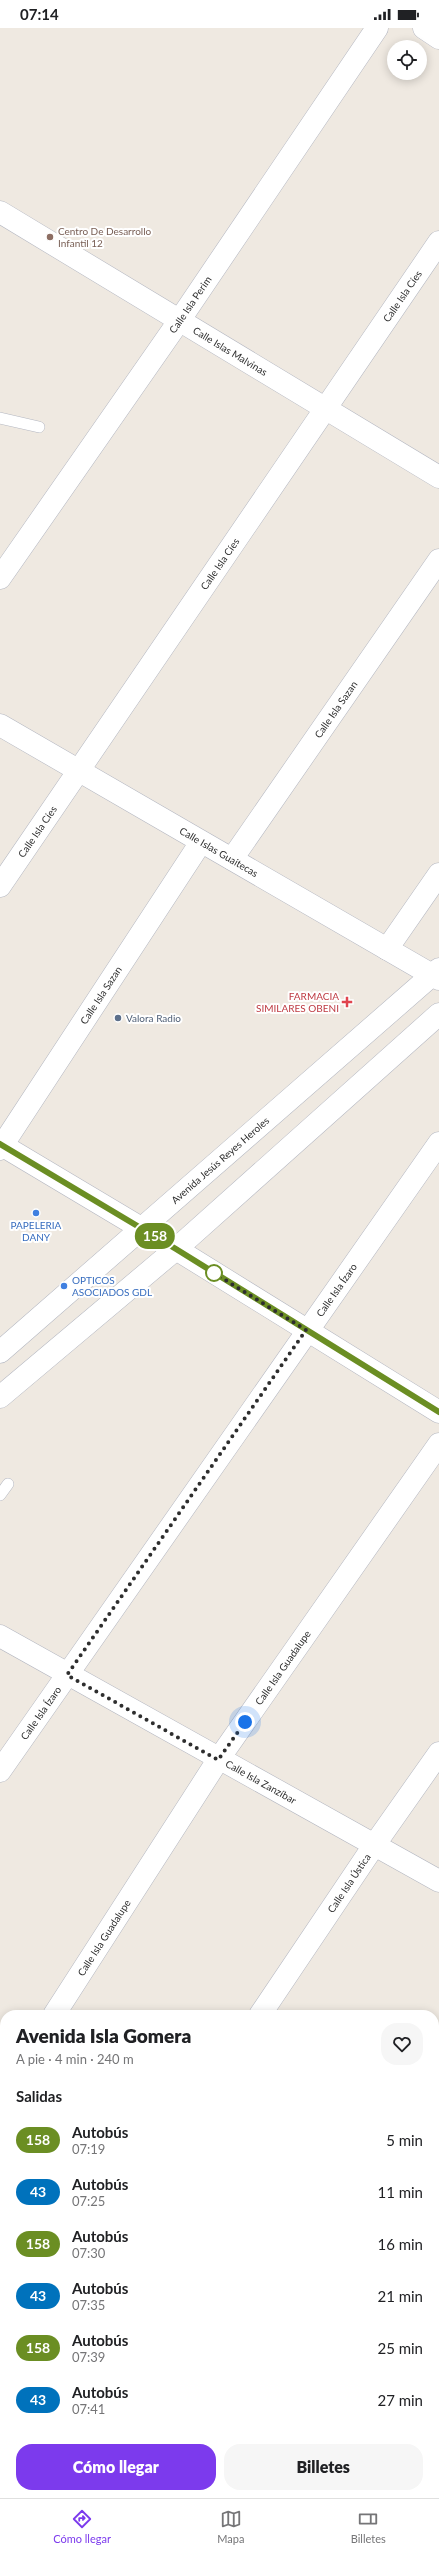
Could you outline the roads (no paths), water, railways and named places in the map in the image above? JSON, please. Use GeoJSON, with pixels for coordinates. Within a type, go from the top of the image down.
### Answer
{"type":"FeatureCollection","features":[{"type":"Feature","properties":{"kind":"street","name":"Calle Isla Perim"},"geometry":{"type":"LineString","coordinates":[[0,578],[179,321],[377,28]]}},
{"type":"Feature","properties":{"kind":"street"},"geometry":{"type":"LineString","coordinates":[[424,28],[439,38]]}},
{"type":"Feature","properties":{"kind":"street","name":"Calle Islas Malvinas"},"geometry":{"type":"LineString","coordinates":[[0,212],[326,408],[439,478]]}},
{"type":"Feature","properties":{"kind":"street","name":"Calle Isla Cíes"},"geometry":{"type":"LineString","coordinates":[[0,886],[80,771],[439,242]]}},
{"type":"Feature","properties":{"kind":"street","name":"Calle Isla Sazan"},"geometry":{"type":"LineString","coordinates":[[232,859],[439,560]]}},
{"type":"Feature","properties":{"kind":"street","name":"Calle Islas Guaitecas"},"geometry":{"type":"LineString","coordinates":[[0,725],[387,949],[437,974]]}},
{"type":"Feature","properties":{"kind":"street","name":"Calle Isla Sazan"},"geometry":{"type":"LineString","coordinates":[[1,1146],[202,842]]}},
{"type":"Feature","properties":{"kind":"street"},"geometry":{"type":"LineString","coordinates":[[387,949],[439,874]]}},
{"type":"Feature","properties":{"kind":"street","name":"Avenida Jesús Reyes Heroles"},"geometry":{"type":"LineString","coordinates":[[0,1352],[437,974]]}},
{"type":"Feature","properties":{"kind":"street"},"geometry":{"type":"LineString","coordinates":[[0,1397],[176,1249],[439,1014]]}},
{"type":"Feature","properties":{"kind":"street","name":"Calle Isla Ízaro"},"geometry":{"type":"LineString","coordinates":[[0,1771],[306,1330],[439,1143]]}},
{"type":"Feature","properties":{"kind":"street"},"geometry":{"type":"LineString","coordinates":[[1,1146],[142,1228],[439,1412]]}},
{"type":"Feature","properties":{"kind":"street","name":"Calle Isla Guadalupe"},"geometry":{"type":"LineString","coordinates":[[57,2010],[218,1760],[439,1444]]}},
{"type":"Feature","properties":{"kind":"street","name":"Calle Isla Zanzíbar"},"geometry":{"type":"LineString","coordinates":[[0,1636],[218,1760],[375,1844],[439,1881]]}},
{"type":"Feature","properties":{"kind":"street","name":"Calle Isla Ústica"},"geometry":{"type":"LineString","coordinates":[[263,2010],[375,1844],[439,1753]]}},
{"type":"Feature","properties":{"kind":"lane"},"geometry":{"type":"LineString","coordinates":[[0,418],[39,427]]}},
{"type":"Feature","properties":{"kind":"lane"},"geometry":{"type":"LineString","coordinates":[[0,1495],[8,1484]]}},
{"type":"Feature","properties":{"kind":"place","name":"Centro De Desarrollo Infantil 12"},"geometry":{"type":"Point","coordinates":[50,237]}},
{"type":"Feature","properties":{"kind":"place","name":"FARMACIA SIMILARES OBENI"},"geometry":{"type":"Point","coordinates":[347,1002]}},
{"type":"Feature","properties":{"kind":"place","name":"Valora Radio"},"geometry":{"type":"Point","coordinates":[118,1018]}},
{"type":"Feature","properties":{"kind":"place","name":"PAPELERIA DANY"},"geometry":{"type":"Point","coordinates":[36,1213]}},
{"type":"Feature","properties":{"kind":"place","name":"OPTICOS ASOCIADOS GDL"},"geometry":{"type":"Point","coordinates":[64,1286]}}]}
